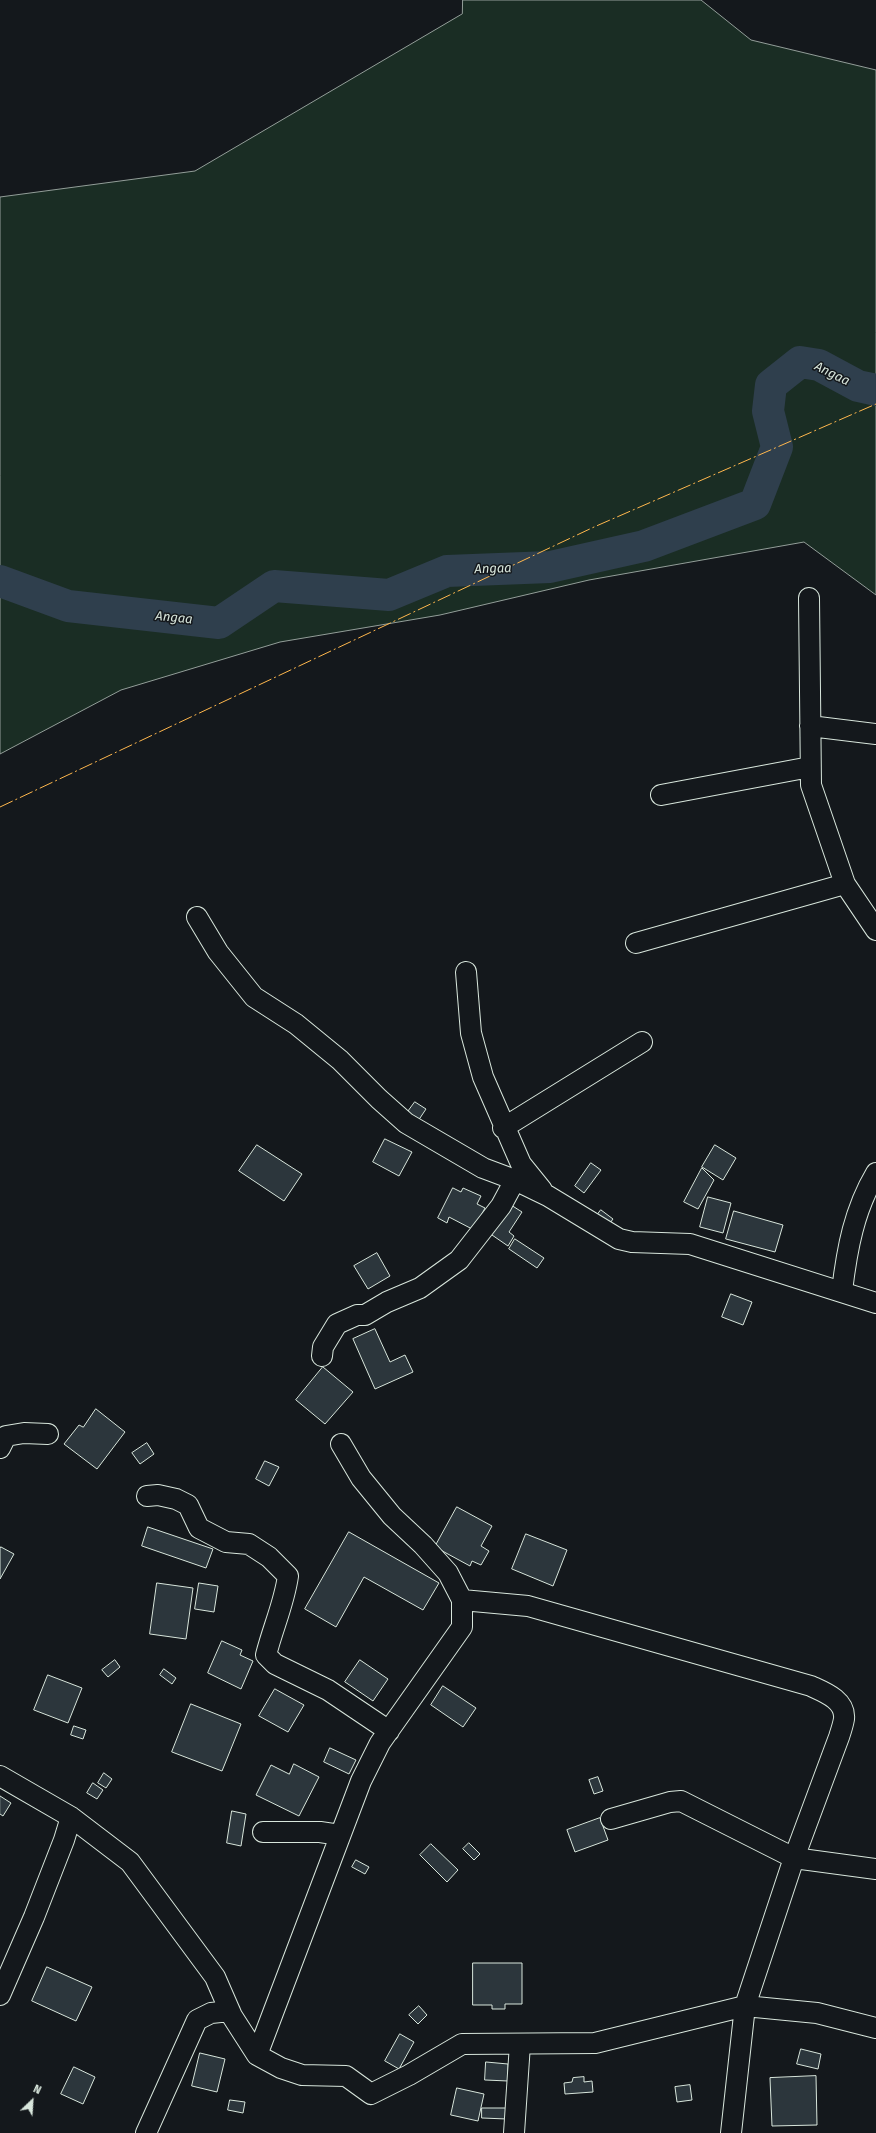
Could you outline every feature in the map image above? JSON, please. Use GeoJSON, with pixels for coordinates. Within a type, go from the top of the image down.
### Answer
{"type":"FeatureCollection","features":[{"type":"Feature","properties":{"kind":"street"},"geometry":{"type":"LineString","coordinates":[[809,598],[810,785],[845,884],[876,930]]}},
{"type":"Feature","properties":{"kind":"street"},"geometry":{"type":"LineString","coordinates":[[810,726],[876,734]]}},
{"type":"Feature","properties":{"kind":"street"},"geometry":{"type":"LineString","coordinates":[[660,795],[810,767]]}},
{"type":"Feature","properties":{"kind":"street"},"geometry":{"type":"LineString","coordinates":[[636,943],[845,884]]}},
{"type":"Feature","properties":{"kind":"street"},"geometry":{"type":"LineString","coordinates":[[197,917],[218,952],[254,997],[296,1024],[340,1060],[379,1100],[406,1123],[483,1168],[515,1180],[548,1196],[619,1238],[632,1242],[690,1244],[796,1279],[842,1291],[876,1303]]}},
{"type":"Feature","properties":{"kind":"street"},"geometry":{"type":"LineString","coordinates":[[466,972],[471,1032],[483,1077],[521,1164],[548,1196]]}},
{"type":"Feature","properties":{"kind":"street"},"geometry":{"type":"LineString","coordinates":[[504,1128],[642,1042]]}},
{"type":"Feature","properties":{"kind":"street"},"geometry":{"type":"LineString","coordinates":[[842,1291],[846,1256],[855,1220],[863,1194],[876,1173]]}},
{"type":"Feature","properties":{"kind":"street"},"geometry":{"type":"LineString","coordinates":[[322,1356],[323,1347],[337,1324],[357,1315],[365,1314],[387,1302],[420,1288],[459,1260],[501,1206],[515,1180]]}},
{"type":"Feature","properties":{"kind":"street"},"geometry":{"type":"LineString","coordinates":[[2,1439],[24,1433],[48,1434]]}},
{"type":"Feature","properties":{"kind":"street"},"geometry":{"type":"LineString","coordinates":[[257,2054],[361,1781],[380,1743],[462,1627],[462,1600],[448,1573],[423,1545],[392,1516],[361,1478],[341,1444]]}},
{"type":"Feature","properties":{"kind":"street"},"geometry":{"type":"LineString","coordinates":[[147,1496],[158,1495],[188,1505],[199,1528],[226,1542],[249,1544],[280,1566],[288,1576],[286,1594],[281,1613],[271,1635],[266,1655],[275,1664],[328,1690],[389,1731]]}},
{"type":"Feature","properties":{"kind":"street"},"geometry":{"type":"LineString","coordinates":[[462,1600],[528,1606],[811,1686],[827,1693],[838,1701],[844,1717],[794,1858],[745,2006],[731,2133]]}},
{"type":"Feature","properties":{"kind":"street"},"geometry":{"type":"LineString","coordinates":[[0,1776],[71,1817],[130,1862],[215,1977],[230,2011],[257,2054],[281,2068],[302,2075],[346,2076],[371,2094],[409,2075],[462,2044],[595,2043],[745,2006],[817,2013],[876,2028]]}},
{"type":"Feature","properties":{"kind":"street"},"geometry":{"type":"LineString","coordinates":[[611,1819],[670,1802],[681,1801],[794,1858],[876,1869]]}},
{"type":"Feature","properties":{"kind":"street"},"geometry":{"type":"LineString","coordinates":[[0,1995],[34,1917],[64,1840],[71,1817]]}},
{"type":"Feature","properties":{"kind":"street"},"geometry":{"type":"LineString","coordinates":[[263,1832],[320,1832],[340,1835]]}},
{"type":"Feature","properties":{"kind":"street"},"geometry":{"type":"LineString","coordinates":[[146,2133],[196,2020],[211,2013],[230,2011]]}},
{"type":"Feature","properties":{"kind":"street"},"geometry":{"type":"LineString","coordinates":[[514,2133],[520,2044]]}},
{"type":"Feature","properties":{"kind":"green space"},"geometry":{"type":"Polygon","coordinates":[[[463,0],[701,0],[751,40],[876,70],[876,595],[804,542],[589,580],[440,615],[280,642],[121,690],[0,754],[0,197],[195,171],[462,14],[463,0]]]}},
{"type":"Feature","properties":{"kind":"building"},"geometry":{"type":"Polygon","coordinates":[[[415,1102],[426,1109],[418,1121],[407,1113],[415,1102]]]}},
{"type":"Feature","properties":{"kind":"building"},"geometry":{"type":"Polygon","coordinates":[[[385,1139],[412,1152],[399,1176],[373,1162],[385,1139]]]}},
{"type":"Feature","properties":{"kind":"building"},"geometry":{"type":"Polygon","coordinates":[[[257,1145],[302,1174],[284,1201],[239,1171],[257,1145]]]}},
{"type":"Feature","properties":{"kind":"building"},"geometry":{"type":"Polygon","coordinates":[[[715,1145],[736,1158],[723,1180],[702,1167],[715,1145]]]}},
{"type":"Feature","properties":{"kind":"building"},"geometry":{"type":"Polygon","coordinates":[[[591,1163],[601,1170],[584,1193],[575,1186],[591,1163]]]}},
{"type":"Feature","properties":{"kind":"building"},"geometry":{"type":"Polygon","coordinates":[[[702,1168],[714,1180],[698,1209],[684,1202],[702,1168]]]}},
{"type":"Feature","properties":{"kind":"building"},"geometry":{"type":"Polygon","coordinates":[[[453,1188],[461,1192],[463,1188],[481,1196],[477,1204],[485,1208],[474,1230],[449,1217],[447,1223],[438,1218],[453,1188]]]}},
{"type":"Feature","properties":{"kind":"building"},"geometry":{"type":"Polygon","coordinates":[[[708,1197],[731,1203],[723,1233],[700,1227],[708,1197]]]}},
{"type":"Feature","properties":{"kind":"building"},"geometry":{"type":"Polygon","coordinates":[[[511,1205],[522,1212],[509,1232],[514,1236],[508,1246],[492,1235],[511,1205]]]}},
{"type":"Feature","properties":{"kind":"building"},"geometry":{"type":"Polygon","coordinates":[[[601,1210],[613,1219],[607,1227],[595,1218],[601,1210]]]}},
{"type":"Feature","properties":{"kind":"building"},"geometry":{"type":"Polygon","coordinates":[[[734,1211],[783,1225],[775,1252],[726,1239],[734,1211]]]}},
{"type":"Feature","properties":{"kind":"building"},"geometry":{"type":"Polygon","coordinates":[[[515,1239],[544,1258],[537,1268],[509,1249],[515,1239]]]}},
{"type":"Feature","properties":{"kind":"building"},"geometry":{"type":"Polygon","coordinates":[[[377,1253],[390,1276],[368,1289],[354,1266],[377,1253]]]}},
{"type":"Feature","properties":{"kind":"building"},"geometry":{"type":"Polygon","coordinates":[[[731,1294],[752,1302],[743,1325],[722,1317],[731,1294]]]}},
{"type":"Feature","properties":{"kind":"building"},"geometry":{"type":"Polygon","coordinates":[[[375,1329],[390,1362],[405,1355],[413,1372],[375,1389],[353,1339],[375,1329]]]}},
{"type":"Feature","properties":{"kind":"building"},"geometry":{"type":"Polygon","coordinates":[[[323,1367],[353,1392],[325,1424],[296,1400],[323,1367]]]}},
{"type":"Feature","properties":{"kind":"building"},"geometry":{"type":"Polygon","coordinates":[[[96,1409],[125,1432],[97,1469],[64,1444],[79,1425],[83,1427],[96,1409]]]}},
{"type":"Feature","properties":{"kind":"building"},"geometry":{"type":"Polygon","coordinates":[[[147,1443],[154,1454],[140,1464],[132,1453],[147,1443]]]}},
{"type":"Feature","properties":{"kind":"building"},"geometry":{"type":"Polygon","coordinates":[[[265,1461],[279,1467],[269,1486],[256,1479],[265,1461]]]}},
{"type":"Feature","properties":{"kind":"building"},"geometry":{"type":"Polygon","coordinates":[[[457,1507],[492,1526],[481,1546],[489,1551],[481,1565],[472,1561],[470,1566],[435,1547],[457,1507]]]}},
{"type":"Feature","properties":{"kind":"building"},"geometry":{"type":"Polygon","coordinates":[[[148,1527],[213,1549],[206,1568],[142,1546],[148,1527]]]}},
{"type":"Feature","properties":{"kind":"building"},"geometry":{"type":"Polygon","coordinates":[[[349,1532],[439,1583],[423,1610],[364,1577],[336,1627],[305,1609],[349,1532]]]}},
{"type":"Feature","properties":{"kind":"building"},"geometry":{"type":"Polygon","coordinates":[[[526,1534],[567,1550],[553,1586],[512,1569],[526,1534]]]}},
{"type":"Feature","properties":{"kind":"building"},"geometry":{"type":"Polygon","coordinates":[[[1,1547],[14,1554],[0,1579],[0,1549],[1,1547]]]}},
{"type":"Feature","properties":{"kind":"building"},"geometry":{"type":"Polygon","coordinates":[[[157,1583],[193,1588],[186,1639],[150,1634],[157,1583]]]}},
{"type":"Feature","properties":{"kind":"building"},"geometry":{"type":"Polygon","coordinates":[[[199,1583],[218,1586],[214,1612],[195,1609],[199,1583]]]}},
{"type":"Feature","properties":{"kind":"building"},"geometry":{"type":"Polygon","coordinates":[[[222,1641],[242,1650],[240,1655],[253,1661],[241,1689],[208,1673],[222,1641]]]}},
{"type":"Feature","properties":{"kind":"building"},"geometry":{"type":"Polygon","coordinates":[[[115,1660],[120,1667],[108,1677],[102,1670],[115,1660]]]}},
{"type":"Feature","properties":{"kind":"building"},"geometry":{"type":"Polygon","coordinates":[[[360,1660],[388,1679],[373,1701],[345,1682],[360,1660]]]}},
{"type":"Feature","properties":{"kind":"building"},"geometry":{"type":"Polygon","coordinates":[[[164,1669],[176,1678],[172,1684],[160,1675],[164,1669]]]}},
{"type":"Feature","properties":{"kind":"building"},"geometry":{"type":"Polygon","coordinates":[[[48,1675],[82,1688],[68,1723],[34,1710],[48,1675]]]}},
{"type":"Feature","properties":{"kind":"building"},"geometry":{"type":"Polygon","coordinates":[[[443,1686],[476,1708],[463,1727],[431,1705],[443,1686]]]}},
{"type":"Feature","properties":{"kind":"building"},"geometry":{"type":"Polygon","coordinates":[[[275,1689],[304,1705],[288,1732],[259,1716],[275,1689]]]}},
{"type":"Feature","properties":{"kind":"building"},"geometry":{"type":"Polygon","coordinates":[[[191,1704],[241,1724],[222,1771],[172,1752],[191,1704]]]}},
{"type":"Feature","properties":{"kind":"building"},"geometry":{"type":"Polygon","coordinates":[[[74,1726],[86,1730],[83,1739],[71,1735],[74,1726]]]}},
{"type":"Feature","properties":{"kind":"building"},"geometry":{"type":"Polygon","coordinates":[[[330,1748],[356,1760],[349,1774],[324,1762],[330,1748]]]}},
{"type":"Feature","properties":{"kind":"building"},"geometry":{"type":"Polygon","coordinates":[[[294,1764],[319,1777],[299,1816],[256,1795],[271,1765],[289,1774],[294,1764]]]}},
{"type":"Feature","properties":{"kind":"building"},"geometry":{"type":"Polygon","coordinates":[[[104,1773],[112,1779],[106,1788],[98,1783],[104,1773]]]}},
{"type":"Feature","properties":{"kind":"building"},"geometry":{"type":"Polygon","coordinates":[[[598,1777],[603,1791],[594,1794],[589,1780],[598,1777]]]}},
{"type":"Feature","properties":{"kind":"building"},"geometry":{"type":"Polygon","coordinates":[[[93,1783],[103,1790],[97,1799],[87,1793],[93,1783]]]}},
{"type":"Feature","properties":{"kind":"building"},"geometry":{"type":"Polygon","coordinates":[[[0,1796],[11,1803],[3,1816],[0,1814],[0,1796]]]}},
{"type":"Feature","properties":{"kind":"building"},"geometry":{"type":"Polygon","coordinates":[[[232,1811],[246,1814],[241,1846],[227,1843],[232,1811]]]}},
{"type":"Feature","properties":{"kind":"building"},"geometry":{"type":"Polygon","coordinates":[[[600,1818],[608,1840],[575,1852],[567,1830],[600,1818]]]}},
{"type":"Feature","properties":{"kind":"building"},"geometry":{"type":"Polygon","coordinates":[[[469,1843],[480,1854],[474,1860],[463,1849],[469,1843]]]}},
{"type":"Feature","properties":{"kind":"building"},"geometry":{"type":"Polygon","coordinates":[[[431,1844],[458,1870],[447,1882],[420,1855],[431,1844]]]}},
{"type":"Feature","properties":{"kind":"building"},"geometry":{"type":"Polygon","coordinates":[[[356,1860],[369,1867],[365,1874],[352,1867],[356,1860]]]}},
{"type":"Feature","properties":{"kind":"building"},"geometry":{"type":"Polygon","coordinates":[[[473,1963],[522,1963],[522,2004],[505,2004],[505,2009],[492,2009],[492,2005],[473,2005],[473,1963]]]}},
{"type":"Feature","properties":{"kind":"building"},"geometry":{"type":"Polygon","coordinates":[[[47,1967],[92,1987],[76,2021],[32,2001],[47,1967]]]}},
{"type":"Feature","properties":{"kind":"building"},"geometry":{"type":"Polygon","coordinates":[[[419,2006],[427,2015],[418,2024],[409,2015],[419,2006]]]}},
{"type":"Feature","properties":{"kind":"building"},"geometry":{"type":"Polygon","coordinates":[[[400,2034],[414,2042],[399,2069],[385,2061],[400,2034]]]}},
{"type":"Feature","properties":{"kind":"building"},"geometry":{"type":"Polygon","coordinates":[[[801,2049],[821,2054],[818,2069],[797,2064],[801,2049]]]}},
{"type":"Feature","properties":{"kind":"building"},"geometry":{"type":"Polygon","coordinates":[[[200,2053],[225,2059],[217,2092],[192,2086],[200,2053]]]}},
{"type":"Feature","properties":{"kind":"building"},"geometry":{"type":"Polygon","coordinates":[[[486,2062],[508,2064],[508,2081],[485,2080],[486,2062]]]}},
{"type":"Feature","properties":{"kind":"building"},"geometry":{"type":"Polygon","coordinates":[[[74,2067],[95,2077],[83,2104],[61,2094],[74,2067]]]}},
{"type":"Feature","properties":{"kind":"building"},"geometry":{"type":"Polygon","coordinates":[[[816,2076],[817,2125],[772,2126],[770,2078],[816,2076]]]}},
{"type":"Feature","properties":{"kind":"building"},"geometry":{"type":"Polygon","coordinates":[[[584,2077],[584,2082],[592,2081],[593,2092],[565,2094],[564,2083],[572,2082],[573,2078],[584,2077]]]}},
{"type":"Feature","properties":{"kind":"building"},"geometry":{"type":"Polygon","coordinates":[[[690,2085],[692,2100],[677,2102],[675,2087],[690,2085]]]}},
{"type":"Feature","properties":{"kind":"building"},"geometry":{"type":"Polygon","coordinates":[[[457,2088],[484,2094],[478,2121],[451,2115],[457,2088]]]}},
{"type":"Feature","properties":{"kind":"building"},"geometry":{"type":"Polygon","coordinates":[[[230,2100],[245,2102],[243,2113],[228,2110],[230,2100]]]}},
{"type":"Feature","properties":{"kind":"building"},"geometry":{"type":"Polygon","coordinates":[[[482,2108],[508,2108],[507,2119],[482,2118],[482,2108]]]}},
{"type":"Feature","properties":{"kind":"waterway","name":"Angaa"},"geometry":{"type":"LineString","coordinates":[[0,581],[68,606],[219,623],[274,586],[389,595],[447,571],[550,567],[644,546],[755,504],[777,447],[768,411],[771,385],[800,362],[819,365],[858,386],[876,390]]}},
{"type":"Feature","properties":{"kind":"power"},"geometry":{"type":"LineString","coordinates":[[0,807],[594,527],[876,404]]}}]}
